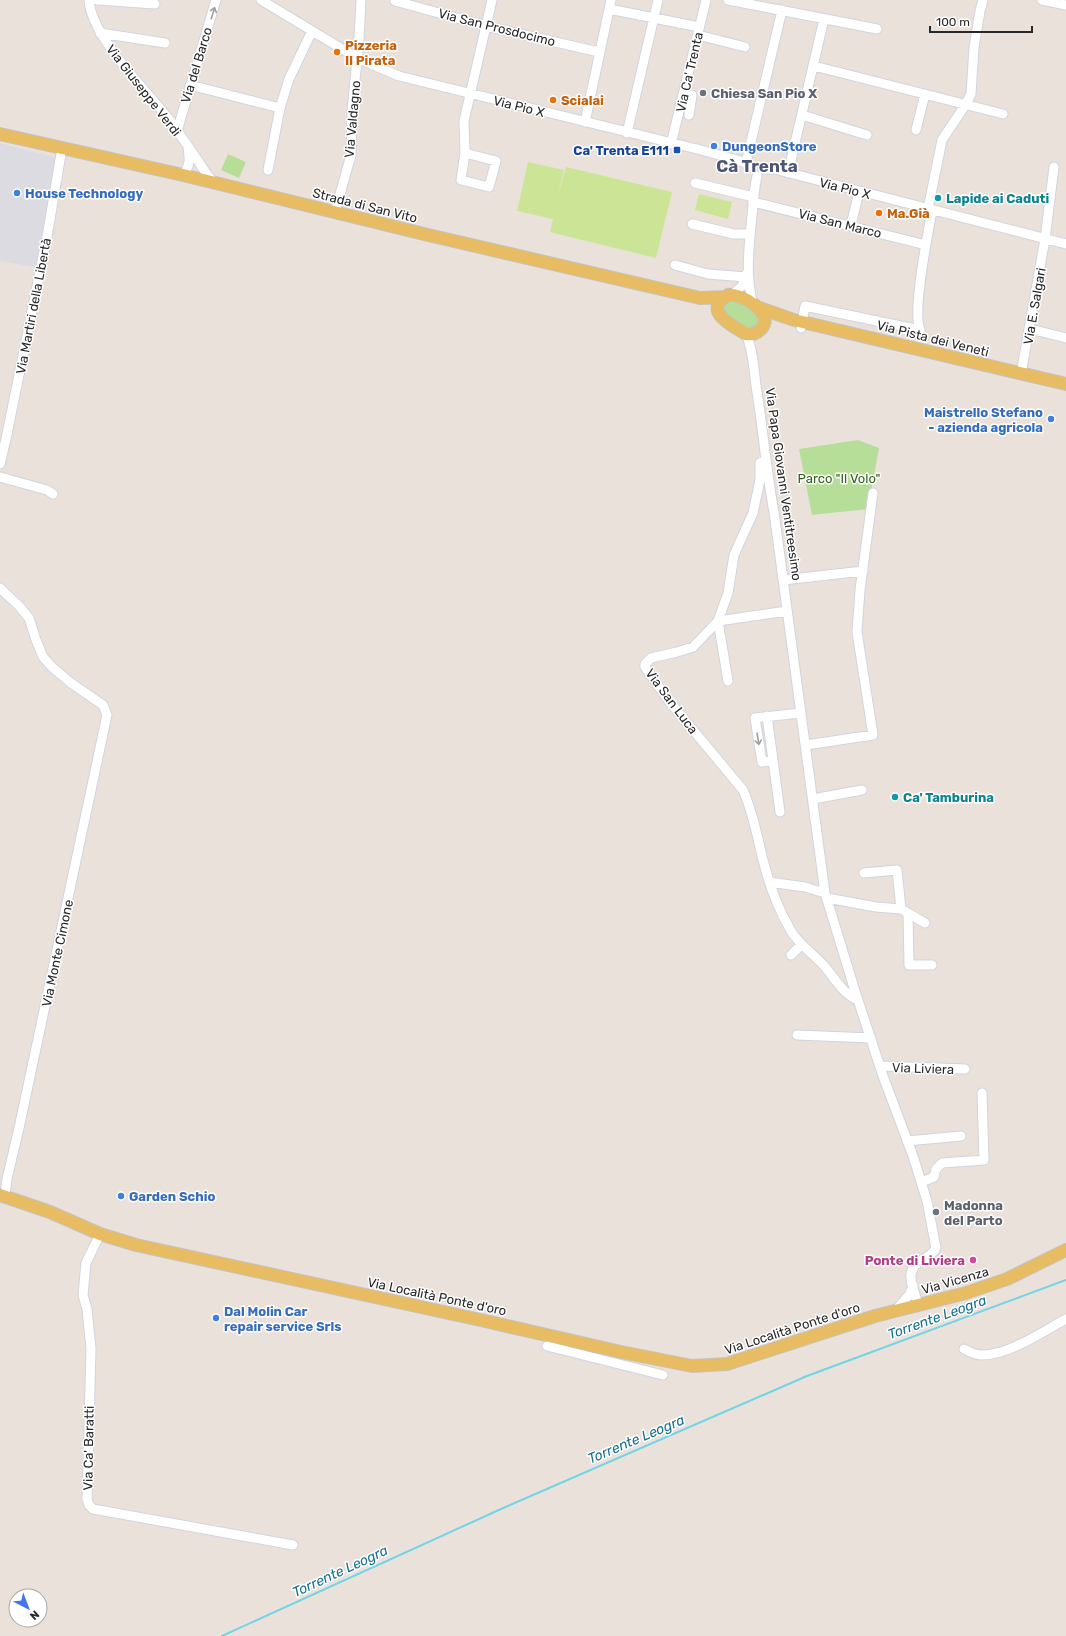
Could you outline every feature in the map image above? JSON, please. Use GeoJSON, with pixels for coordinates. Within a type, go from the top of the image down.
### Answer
{"type":"FeatureCollection","features":[{"type":"Feature","properties":{"kind":"main road","name":"Strada di San Vito"},"geometry":{"type":"LineString","coordinates":[[0,134],[187,175],[428,235],[700,298],[729,296]]}},
{"type":"Feature","properties":{"kind":"main road"},"geometry":{"type":"LineString","coordinates":[[729,296],[740,297],[757,306]]}},
{"type":"Feature","properties":{"kind":"main road","name":"Via Papa Giovanni Ventitreesimo"},"geometry":{"type":"LineString","coordinates":[[718,311],[721,301],[729,296]]}},
{"type":"Feature","properties":{"kind":"main road"},"geometry":{"type":"LineString","coordinates":[[700,298],[718,311],[725,322],[746,334],[754,333],[761,329]]}},
{"type":"Feature","properties":{"kind":"main road","name":"Via Pista dei Veneti"},"geometry":{"type":"LineString","coordinates":[[757,306],[800,323]]}},
{"type":"Feature","properties":{"kind":"main road","name":"Via Papa Giovanni Ventitreesimo"},"geometry":{"type":"LineString","coordinates":[[757,306],[765,320],[761,329]]}},
{"type":"Feature","properties":{"kind":"main road","name":"Via Pista dei Veneti"},"geometry":{"type":"LineString","coordinates":[[761,329],[776,321],[800,323],[1066,384]]}},
{"type":"Feature","properties":{"kind":"main road","name":"Via Località Ponte d'oro"},"geometry":{"type":"LineString","coordinates":[[2,1196],[50,1212],[100,1234],[136,1245],[621,1352],[692,1366],[727,1364],[871,1318]]}},
{"type":"Feature","properties":{"kind":"main road","name":"Via Vicenza"},"geometry":{"type":"LineString","coordinates":[[871,1318],[966,1293],[1007,1279],[1066,1250]]}},
{"type":"Feature","properties":{"kind":"street","name":"Via Giuseppe Verdi"},"geometry":{"type":"LineString","coordinates":[[89,0],[94,21],[100,33],[177,130],[208,176],[214,182]]}},
{"type":"Feature","properties":{"kind":"street"},"geometry":{"type":"LineString","coordinates":[[97,0],[155,4]]}},
{"type":"Feature","properties":{"kind":"street","name":"Via del Barco"},"geometry":{"type":"LineString","coordinates":[[177,130],[216,0]]}},
{"type":"Feature","properties":{"kind":"street","name":"Via Pio X"},"geometry":{"type":"LineString","coordinates":[[260,0],[357,58],[400,76],[749,165],[758,164],[760,173],[774,169],[1066,244]]}},
{"type":"Feature","properties":{"kind":"street","name":"Via Valdagno"},"geometry":{"type":"LineString","coordinates":[[335,212],[351,155],[352,111],[361,0]]}},
{"type":"Feature","properties":{"kind":"street"},"geometry":{"type":"LineString","coordinates":[[465,153],[496,161],[489,187],[461,180],[465,153],[464,121],[492,0]]}},
{"type":"Feature","properties":{"kind":"street"},"geometry":{"type":"LineString","coordinates":[[627,133],[658,0]]}},
{"type":"Feature","properties":{"kind":"street","name":"Via Ca' Trenta"},"geometry":{"type":"LineString","coordinates":[[671,144],[706,0]]}},
{"type":"Feature","properties":{"kind":"street"},"geometry":{"type":"LineString","coordinates":[[728,0],[877,29]]}},
{"type":"Feature","properties":{"kind":"street"},"geometry":{"type":"LineString","coordinates":[[800,323],[806,306],[920,330],[917,324],[917,317],[930,210],[942,140],[971,94],[974,47],[983,0]]}},
{"type":"Feature","properties":{"kind":"street"},"geometry":{"type":"LineString","coordinates":[[1042,0],[1066,5]]}},
{"type":"Feature","properties":{"kind":"street","name":"Via San Prosdocimo"},"geometry":{"type":"LineString","coordinates":[[395,1],[486,26],[599,52]]}},
{"type":"Feature","properties":{"kind":"street"},"geometry":{"type":"LineString","coordinates":[[585,122],[610,4],[745,47]]}},
{"type":"Feature","properties":{"kind":"street"},"geometry":{"type":"LineString","coordinates":[[749,165],[782,10]]}},
{"type":"Feature","properties":{"kind":"street"},"geometry":{"type":"LineString","coordinates":[[788,173],[824,19]]}},
{"type":"Feature","properties":{"kind":"street"},"geometry":{"type":"LineString","coordinates":[[268,170],[280,108],[289,79],[312,31]]}},
{"type":"Feature","properties":{"kind":"street","name":"Via Giuseppe Verdi"},"geometry":{"type":"LineString","coordinates":[[100,33],[165,43]]}},
{"type":"Feature","properties":{"kind":"street"},"geometry":{"type":"LineString","coordinates":[[814,66],[1003,114]]}},
{"type":"Feature","properties":{"kind":"street"},"geometry":{"type":"LineString","coordinates":[[190,85],[280,108]]}},
{"type":"Feature","properties":{"kind":"street"},"geometry":{"type":"LineString","coordinates":[[916,130],[925,94]]}},
{"type":"Feature","properties":{"kind":"street"},"geometry":{"type":"LineString","coordinates":[[689,115],[692,95]]}},
{"type":"Feature","properties":{"kind":"street"},"geometry":{"type":"LineString","coordinates":[[802,115],[867,135]]}},
{"type":"Feature","properties":{"kind":"street","name":"Via Giuseppe Verdi"},"geometry":{"type":"LineString","coordinates":[[187,175],[190,158],[188,147]]}},
{"type":"Feature","properties":{"kind":"street","name":"Via Martiri della Libertà"},"geometry":{"type":"LineString","coordinates":[[0,464],[47,237],[62,148]]}},
{"type":"Feature","properties":{"kind":"street"},"geometry":{"type":"LineString","coordinates":[[187,175],[195,168],[198,160]]}},
{"type":"Feature","properties":{"kind":"street","name":"Via E. Salgari"},"geometry":{"type":"LineString","coordinates":[[1021,374],[1045,239],[1054,167]]}},
{"type":"Feature","properties":{"kind":"street","name":"Via Papa Giovanni Ventitreesimo"},"geometry":{"type":"LineString","coordinates":[[757,306],[749,288],[749,266],[753,199],[760,173]]}},
{"type":"Feature","properties":{"kind":"street","name":"Via San Marco"},"geometry":{"type":"LineString","coordinates":[[695,183],[926,245]]}},
{"type":"Feature","properties":{"kind":"street"},"geometry":{"type":"LineString","coordinates":[[851,226],[859,192]]}},
{"type":"Feature","properties":{"kind":"street"},"geometry":{"type":"LineString","coordinates":[[692,224],[734,234],[750,234]]}},
{"type":"Feature","properties":{"kind":"street"},"geometry":{"type":"LineString","coordinates":[[675,265],[708,274],[746,277]]}},
{"type":"Feature","properties":{"kind":"street","name":"Via Papa Giovanni Ventitreesimo"},"geometry":{"type":"LineString","coordinates":[[729,296],[742,286],[749,266]]}},
{"type":"Feature","properties":{"kind":"street","name":"Via Papa Giovanni Ventitreesimo"},"geometry":{"type":"LineString","coordinates":[[753,360],[754,346],[761,329]]}},
{"type":"Feature","properties":{"kind":"street"},"geometry":{"type":"LineString","coordinates":[[1030,329],[1066,338]]}},
{"type":"Feature","properties":{"kind":"street","name":"Via Papa Giovanni Ventitreesimo"},"geometry":{"type":"LineString","coordinates":[[746,334],[753,360],[765,461],[774,512],[800,713],[806,745],[826,896],[858,1000]]}},
{"type":"Feature","properties":{"kind":"street","name":"Via San Luca"},"geometry":{"type":"LineString","coordinates":[[765,461],[760,463],[760,480],[753,513],[734,555],[728,593],[718,621],[693,647],[651,658],[645,664],[645,667],[669,701],[743,790],[751,807],[769,882],[791,931],[801,945],[823,964],[850,997],[858,1000]]}},
{"type":"Feature","properties":{"kind":"street"},"geometry":{"type":"LineString","coordinates":[[0,477],[47,490],[53,494]]}},
{"type":"Feature","properties":{"kind":"street"},"geometry":{"type":"LineString","coordinates":[[806,745],[873,735],[857,632],[873,493]]}},
{"type":"Feature","properties":{"kind":"street"},"geometry":{"type":"LineString","coordinates":[[782,580],[863,571]]}},
{"type":"Feature","properties":{"kind":"street","name":"Via Monte Cimone"},"geometry":{"type":"LineString","coordinates":[[0,588],[20,606],[29,618],[43,656],[52,667],[71,683],[103,705],[106,709],[107,715],[86,820],[19,1128],[2,1196]]}},
{"type":"Feature","properties":{"kind":"street"},"geometry":{"type":"LineString","coordinates":[[728,681],[718,621],[787,611]]}},
{"type":"Feature","properties":{"kind":"street"},"geometry":{"type":"LineString","coordinates":[[780,812],[767,716],[800,713]]}},
{"type":"Feature","properties":{"kind":"street"},"geometry":{"type":"LineString","coordinates":[[813,799],[862,790]]}},
{"type":"Feature","properties":{"kind":"street"},"geometry":{"type":"LineString","coordinates":[[864,873],[897,870],[904,912],[909,965],[932,965]]}},
{"type":"Feature","properties":{"kind":"street"},"geometry":{"type":"LineString","coordinates":[[769,882],[805,887],[826,896],[904,912],[925,923]]}},
{"type":"Feature","properties":{"kind":"street"},"geometry":{"type":"LineString","coordinates":[[791,955],[801,945]]}},
{"type":"Feature","properties":{"kind":"street","name":"Via Liviera"},"geometry":{"type":"LineString","coordinates":[[858,1000],[927,1201],[936,1248],[934,1252],[920,1261],[911,1271],[910,1276],[918,1305]]}},
{"type":"Feature","properties":{"kind":"street"},"geometry":{"type":"LineString","coordinates":[[797,1035],[871,1038]]}},
{"type":"Feature","properties":{"kind":"street","name":"Via Liviera"},"geometry":{"type":"LineString","coordinates":[[880,1066],[965,1069]]}},
{"type":"Feature","properties":{"kind":"street"},"geometry":{"type":"LineString","coordinates":[[921,1182],[934,1177],[936,1169],[942,1163],[984,1160],[982,1093]]}},
{"type":"Feature","properties":{"kind":"street"},"geometry":{"type":"LineString","coordinates":[[907,1142],[961,1136]]}},
{"type":"Feature","properties":{"kind":"street","name":"Via Ca' Baratti"},"geometry":{"type":"LineString","coordinates":[[100,1234],[86,1263],[83,1295],[87,1309],[91,1349],[87,1499],[89,1505],[93,1509],[293,1545]]}},
{"type":"Feature","properties":{"kind":"street","name":"Via Liviera"},"geometry":{"type":"LineString","coordinates":[[893,1312],[910,1294],[913,1285]]}},
{"type":"Feature","properties":{"kind":"street"},"geometry":{"type":"LineString","coordinates":[[964,1349],[980,1355],[994,1354],[1021,1343],[1066,1319]]}},
{"type":"Feature","properties":{"kind":"street"},"geometry":{"type":"LineString","coordinates":[[547,1346],[663,1375]]}},
{"type":"Feature","properties":{"kind":"shaded area"},"geometry":{"type":"Polygon","coordinates":[[[0,143],[61,159],[40,268],[0,261],[0,143]]]}},
{"type":"Feature","properties":{"kind":"green space"},"geometry":{"type":"Polygon","coordinates":[[[228,154],[246,162],[239,178],[221,170],[228,154]]]}},
{"type":"Feature","properties":{"kind":"green space"},"geometry":{"type":"Polygon","coordinates":[[[528,162],[564,170],[558,196],[566,167],[672,192],[656,258],[550,232],[553,219],[517,211],[528,162]]]}},
{"type":"Feature","properties":{"kind":"green space"},"geometry":{"type":"Polygon","coordinates":[[[699,194],[732,202],[728,219],[695,210],[699,194]]]}},
{"type":"Feature","properties":{"kind":"green space"},"geometry":{"type":"Polygon","coordinates":[[[731,300],[742,304],[755,312],[758,315],[759,325],[749,329],[729,317],[723,308],[725,304],[731,300]]]}},
{"type":"Feature","properties":{"kind":"green space","name":"Parco \"Il Volo\""},"geometry":{"type":"Polygon","coordinates":[[[858,440],[879,448],[868,509],[812,515],[799,449],[858,440]]]}},
{"type":"Feature","properties":{"kind":"waterway","name":"Torrente Leogra"},"geometry":{"type":"LineString","coordinates":[[222,1636],[501,1509],[807,1376],[1066,1280]]}},
{"type":"Feature","properties":{"kind":"place","name":"Pizzeria Il Pirata"},"geometry":{"type":"Point","coordinates":[337,52]}},
{"type":"Feature","properties":{"kind":"place","name":"Chiesa San Pio X"},"geometry":{"type":"Point","coordinates":[703,93]}},
{"type":"Feature","properties":{"kind":"place","name":"Scialai"},"geometry":{"type":"Point","coordinates":[553,100]}},
{"type":"Feature","properties":{"kind":"place","name":"DungeonStore"},"geometry":{"type":"Point","coordinates":[714,146]}},
{"type":"Feature","properties":{"kind":"place","name":"Ca' Trenta E111"},"geometry":{"type":"Point","coordinates":[677,150]}},
{"type":"Feature","properties":{"kind":"place","name":"House Technology"},"geometry":{"type":"Point","coordinates":[17,193]}},
{"type":"Feature","properties":{"kind":"place","name":"Lapide ai Caduti"},"geometry":{"type":"Point","coordinates":[938,198]}},
{"type":"Feature","properties":{"kind":"place","name":"Ma.Già"},"geometry":{"type":"Point","coordinates":[879,213]}},
{"type":"Feature","properties":{"kind":"place","name":"Maistrello Stefano - azienda agricola"},"geometry":{"type":"Point","coordinates":[1051,419]}},
{"type":"Feature","properties":{"kind":"place","name":"Ca' Tamburina"},"geometry":{"type":"Point","coordinates":[895,797]}},
{"type":"Feature","properties":{"kind":"place","name":"Garden Schio"},"geometry":{"type":"Point","coordinates":[121,1196]}},
{"type":"Feature","properties":{"kind":"place","name":"Madonna del Parto"},"geometry":{"type":"Point","coordinates":[936,1212]}},
{"type":"Feature","properties":{"kind":"place","name":"Ponte di Liviera"},"geometry":{"type":"Point","coordinates":[973,1260]}},
{"type":"Feature","properties":{"kind":"place","name":"Dal Molin Car repair service Srls"},"geometry":{"type":"Point","coordinates":[216,1318]}},
{"type":"Feature","properties":{"kind":"district","name":"Cà Trenta"},"geometry":{"type":"Point","coordinates":[757,166]}}]}
